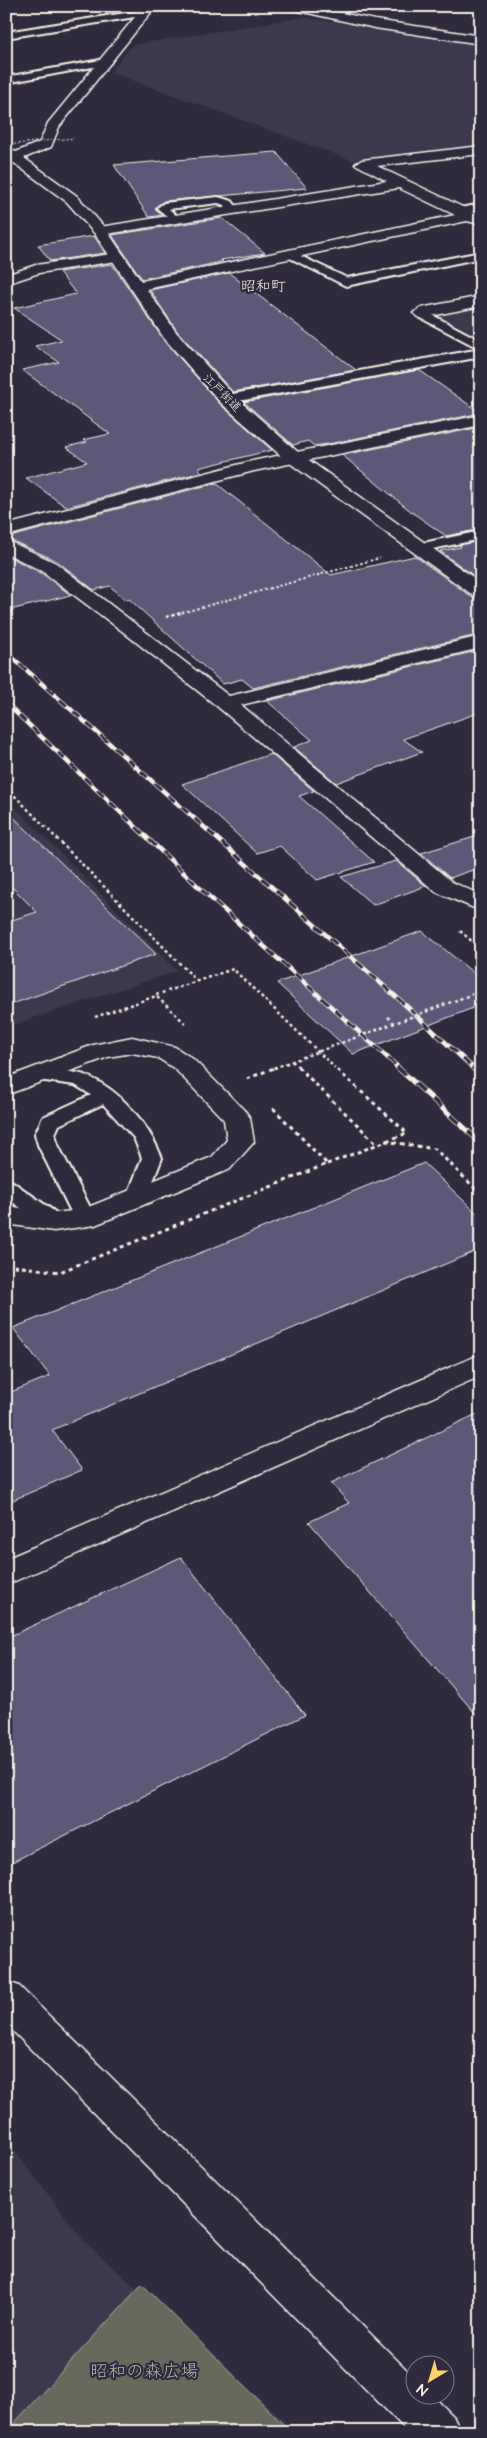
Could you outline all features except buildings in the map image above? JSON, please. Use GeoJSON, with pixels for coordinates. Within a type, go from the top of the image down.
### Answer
{"type":"FeatureCollection","features":[{"type":"Feature","properties":{"kind":"street"},"geometry":{"type":"LineString","coordinates":[[290,6],[375,24],[481,40]]}},
{"type":"Feature","properties":{"kind":"street"},"geometry":{"type":"LineString","coordinates":[[9,151],[33,152],[46,144],[53,126],[147,10]]}},
{"type":"Feature","properties":{"kind":"street"},"geometry":{"type":"LineString","coordinates":[[473,214],[362,164],[481,150]]}},
{"type":"Feature","properties":{"kind":"street","name":"江戸街道"},"geometry":{"type":"LineString","coordinates":[[9,151],[72,199],[100,231],[170,335],[227,399],[293,458],[481,592]]}},
{"type":"Feature","properties":{"kind":"street"},"geometry":{"type":"LineString","coordinates":[[100,231],[402,183]]}},
{"type":"Feature","properties":{"kind":"street"},"geometry":{"type":"LineString","coordinates":[[137,286],[473,214]]}},
{"type":"Feature","properties":{"kind":"street"},"geometry":{"type":"LineString","coordinates":[[6,280],[36,268],[118,258]]}},
{"type":"Feature","properties":{"kind":"street"},"geometry":{"type":"LineString","coordinates":[[421,313],[481,301]]}},
{"type":"Feature","properties":{"kind":"street"},"geometry":{"type":"LineString","coordinates":[[6,531],[293,458],[481,420]]}},
{"type":"Feature","properties":{"kind":"street"},"geometry":{"type":"LineString","coordinates":[[6,546],[50,566],[225,703],[444,887],[472,901]]}},
{"type":"Feature","properties":{"kind":"street"},"geometry":{"type":"LineString","coordinates":[[225,703],[481,642]]}},
{"type":"Feature","properties":{"kind":"street"},"geometry":{"type":"LineString","coordinates":[[6,1087],[102,1050],[132,1045],[166,1052],[184,1064],[237,1118],[241,1142],[221,1163],[85,1219],[54,1222],[6,1215]]}},
{"type":"Feature","properties":{"kind":"street"},"geometry":{"type":"LineString","coordinates":[[6,1573],[481,1364]]}},
{"type":"Feature","properties":{"kind":"street"},"geometry":{"type":"LineString","coordinates":[[6,1998],[439,2432]]}},
{"type":"Feature","properties":{"kind":"lane"},"geometry":{"type":"LineString","coordinates":[[6,35],[147,10]]}},
{"type":"Feature","properties":{"kind":"lane"},"geometry":{"type":"LineString","coordinates":[[6,80],[106,62]]}},
{"type":"Feature","properties":{"kind":"lane"},"geometry":{"type":"LineString","coordinates":[[290,254],[346,282],[481,255]]}},
{"type":"Feature","properties":{"kind":"lane"},"geometry":{"type":"LineString","coordinates":[[421,313],[481,346]]}},
{"type":"Feature","properties":{"kind":"lane"},"geometry":{"type":"LineString","coordinates":[[227,399],[481,353]]}},
{"type":"Feature","properties":{"kind":"lane"},"geometry":{"type":"LineString","coordinates":[[418,548],[481,535]]}},
{"type":"Feature","properties":{"kind":"lane"},"geometry":{"type":"LineString","coordinates":[[37,1074],[80,1080],[106,1095],[143,1136],[152,1158],[138,1197]]}},
{"type":"Feature","properties":{"kind":"lane"},"geometry":{"type":"LineString","coordinates":[[85,1219],[48,1145],[45,1134],[50,1121],[106,1095]]}},
{"type":"Feature","properties":{"kind":"lane"},"geometry":{"type":"LineString","coordinates":[[6,1187],[54,1222]]}},
{"type":"Feature","properties":{"kind":"path"},"geometry":{"type":"LineString","coordinates":[[9,151],[74,138]]}},
{"type":"Feature","properties":{"kind":"path"},"geometry":{"type":"LineString","coordinates":[[130,627],[418,548]]}},
{"type":"Feature","properties":{"kind":"path"},"geometry":{"type":"LineString","coordinates":[[6,787],[197,981]]}},
{"type":"Feature","properties":{"kind":"path"},"geometry":{"type":"LineString","coordinates":[[454,926],[481,949]]}},
{"type":"Feature","properties":{"kind":"path"},"geometry":{"type":"LineString","coordinates":[[156,996],[233,969],[317,1052],[408,1132],[327,1164]]}},
{"type":"Feature","properties":{"kind":"path"},"geometry":{"type":"LineString","coordinates":[[246,1080],[481,991]]}},
{"type":"Feature","properties":{"kind":"path"},"geometry":{"type":"LineString","coordinates":[[388,1017],[394,1023]]}},
{"type":"Feature","properties":{"kind":"path"},"geometry":{"type":"LineString","coordinates":[[292,1061],[377,1144]]}},
{"type":"Feature","properties":{"kind":"path"},"geometry":{"type":"LineString","coordinates":[[385,1141],[435,1149],[481,1194]]}},
{"type":"Feature","properties":{"kind":"shaded area"},"geometry":{"type":"Polygon","coordinates":[[[303,17],[481,45],[481,151],[362,164],[110,72],[132,45],[303,17]]]}},
{"type":"Feature","properties":{"kind":"shaded area"},"geometry":{"type":"Polygon","coordinates":[[[481,301],[481,331],[461,335],[421,313],[481,301]]]}},
{"type":"Feature","properties":{"kind":"shaded area"},"geometry":{"type":"Polygon","coordinates":[[[6,798],[177,971],[6,1027],[6,798]]]}},
{"type":"Feature","properties":{"kind":"shaded area"},"geometry":{"type":"Polygon","coordinates":[[[6,2140],[85,2242],[297,2432],[6,2432],[6,2140]]]}},
{"type":"Feature","properties":{"kind":"green space","name":"昭和の森広場"},"geometry":{"type":"Polygon","coordinates":[[[142,2284],[291,2432],[6,2432],[142,2284]]]}},
{"type":"Feature","properties":{"kind":"railway"},"geometry":{"type":"LineString","coordinates":[[6,652],[402,1002],[473,1068]]}},
{"type":"Feature","properties":{"kind":"railway"},"geometry":{"type":"LineString","coordinates":[[6,703],[204,892],[399,1068]]}},
{"type":"Feature","properties":{"kind":"railway"},"geometry":{"type":"LineString","coordinates":[[397,1067],[481,1143]]}},
{"type":"Feature","properties":{"kind":"railway"},"geometry":{"type":"LineString","coordinates":[[473,1068],[481,1076]]}},
{"type":"Feature","properties":{"kind":"district","name":"昭和町"},"geometry":{"type":"Point","coordinates":[263,286]}}]}
